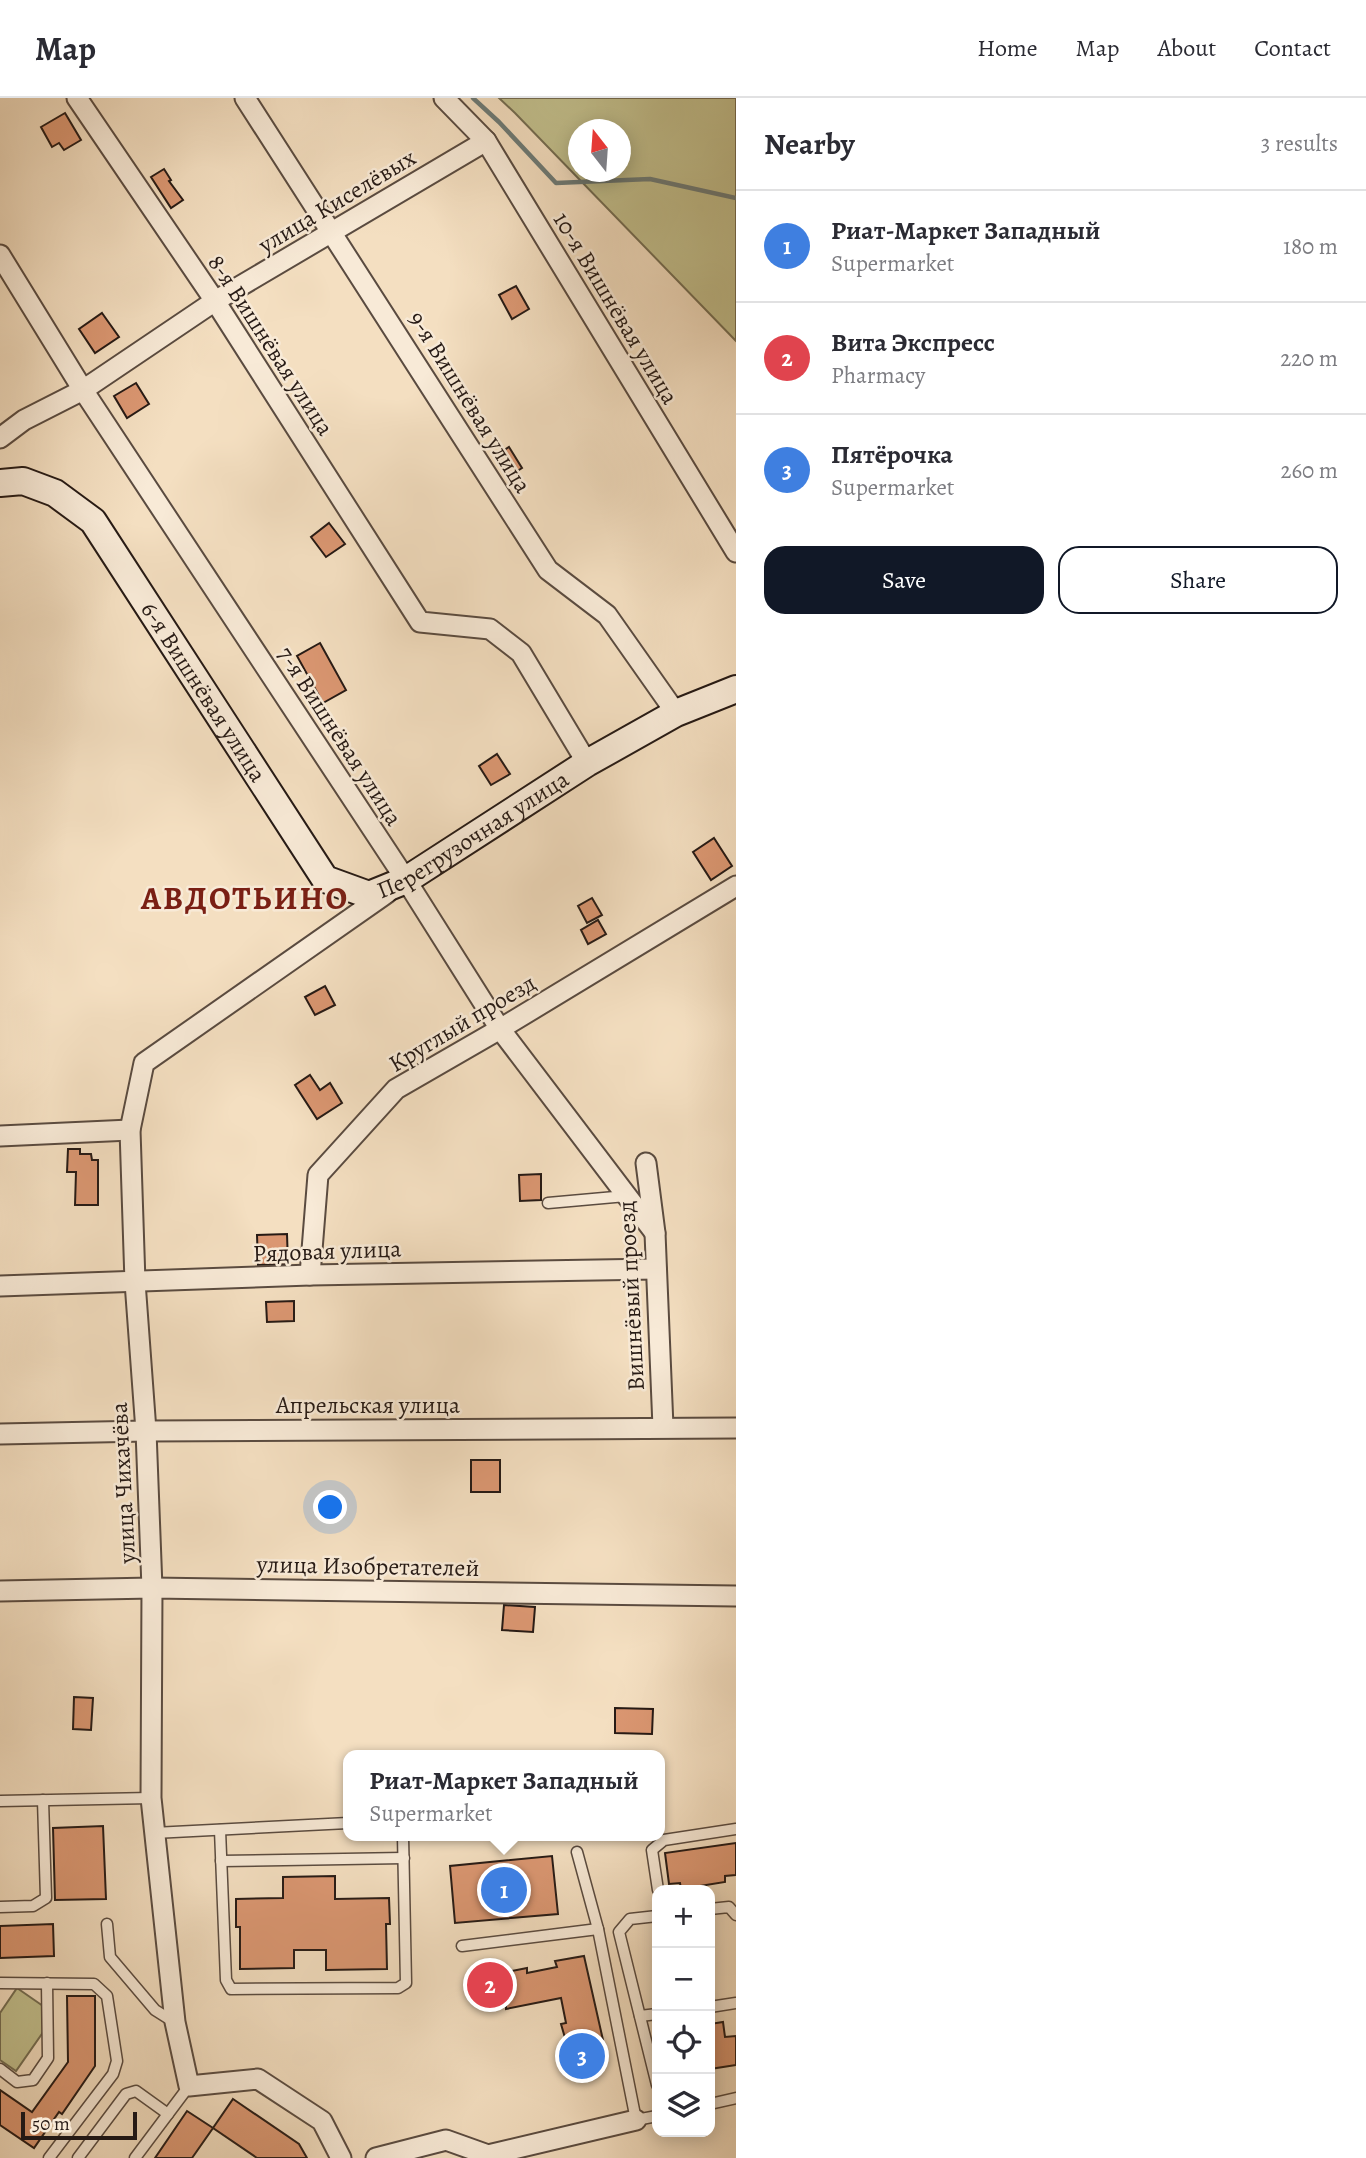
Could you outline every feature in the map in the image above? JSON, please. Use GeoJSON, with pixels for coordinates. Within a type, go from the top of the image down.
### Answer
{"type":"FeatureCollection","features":[{"type":"Feature","properties":{"kind":"street","name":"8-я Вишнёвая улица"},"geometry":{"type":"LineString","coordinates":[[76,98],[215,301],[420,622],[490,629],[521,653],[586,763]]}},
{"type":"Feature","properties":{"kind":"street","name":"9-я Вишнёвая улица"},"geometry":{"type":"LineString","coordinates":[[246,98],[548,570],[607,615],[676,713]]}},
{"type":"Feature","properties":{"kind":"street","name":"10-я Вишнёвая улица"},"geometry":{"type":"LineString","coordinates":[[444,98],[486,141],[736,552]]}},
{"type":"Feature","properties":{"kind":"street","name":"улица Киселёвых"},"geometry":{"type":"LineString","coordinates":[[0,438],[24,420],[83,390],[215,301],[486,141]]}},
{"type":"Feature","properties":{"kind":"street","name":"7-я Вишнёвая улица"},"geometry":{"type":"LineString","coordinates":[[0,255],[83,390],[500,1029],[655,1233]]}},
{"type":"Feature","properties":{"kind":"street","name":"6-я Вишнёвая улица"},"geometry":{"type":"LineString","coordinates":[[0,482],[23,481],[55,493],[93,521],[325,879],[369,895],[405,880]]}},
{"type":"Feature","properties":{"kind":"street","name":"Перегрузочная улица"},"geometry":{"type":"LineString","coordinates":[[130,1130],[144,1063],[405,880],[586,763],[676,713],[736,688]]}},
{"type":"Feature","properties":{"kind":"street","name":"Круглый проезд"},"geometry":{"type":"LineString","coordinates":[[310,1275],[318,1174],[396,1089],[736,886]]}},
{"type":"Feature","properties":{"kind":"street"},"geometry":{"type":"LineString","coordinates":[[0,1136],[130,1130]]}},
{"type":"Feature","properties":{"kind":"street","name":"улица Чихачёва"},"geometry":{"type":"LineString","coordinates":[[130,1130],[135,1282],[146,1431],[152,1588],[153,1833],[175,2022],[189,2086]]}},
{"type":"Feature","properties":{"kind":"street","name":"Вишнёвый проезд"},"geometry":{"type":"LineString","coordinates":[[646,1163],[655,1233],[663,1427]]}},
{"type":"Feature","properties":{"kind":"street","name":"Рядовая улица"},"geometry":{"type":"LineString","coordinates":[[0,1286],[310,1275],[656,1269]]}},
{"type":"Feature","properties":{"kind":"street","name":"Апрельская улица"},"geometry":{"type":"LineString","coordinates":[[0,1434],[736,1428]]}},
{"type":"Feature","properties":{"kind":"street","name":"улица Изобретателей"},"geometry":{"type":"LineString","coordinates":[[0,1591],[152,1588],[736,1596]]}},
{"type":"Feature","properties":{"kind":"street"},"geometry":{"type":"LineString","coordinates":[[189,2086],[258,2079],[322,2121],[341,2158]]}},
{"type":"Feature","properties":{"kind":"street"},"geometry":{"type":"LineString","coordinates":[[376,2158],[446,2140],[488,2155],[636,2120]]}},
{"type":"Feature","properties":{"kind":"lane"},"geometry":{"type":"LineString","coordinates":[[548,1203],[627,1196]]}},
{"type":"Feature","properties":{"kind":"lane"},"geometry":{"type":"LineString","coordinates":[[0,1801],[151,1798]]}},
{"type":"Feature","properties":{"kind":"lane"},"geometry":{"type":"LineString","coordinates":[[0,1907],[33,1906],[46,1898],[43,1800]]}},
{"type":"Feature","properties":{"kind":"lane"},"geometry":{"type":"LineString","coordinates":[[153,1833],[343,1823]]}},
{"type":"Feature","properties":{"kind":"lane"},"geometry":{"type":"LineString","coordinates":[[665,1840],[736,1829]]}},
{"type":"Feature","properties":{"kind":"lane"},"geometry":{"type":"LineString","coordinates":[[220,1830],[226,1980],[231,1989],[398,1989],[406,1983],[404,1841]]}},
{"type":"Feature","properties":{"kind":"lane"},"geometry":{"type":"LineString","coordinates":[[657,1885],[652,1850],[663,1841]]}},
{"type":"Feature","properties":{"kind":"lane"},"geometry":{"type":"LineString","coordinates":[[577,1852],[598,1929],[636,2120],[652,2117]]}},
{"type":"Feature","properties":{"kind":"lane"},"geometry":{"type":"LineString","coordinates":[[221,1861],[404,1858]]}},
{"type":"Feature","properties":{"kind":"lane"},"geometry":{"type":"LineString","coordinates":[[715,1908],[729,1907],[736,1915]]}},
{"type":"Feature","properties":{"kind":"lane"},"geometry":{"type":"LineString","coordinates":[[652,1917],[630,1919],[619,1931],[654,2074]]}},
{"type":"Feature","properties":{"kind":"lane"},"geometry":{"type":"LineString","coordinates":[[107,1924],[110,1958],[155,2010],[175,2022]]}},
{"type":"Feature","properties":{"kind":"lane"},"geometry":{"type":"LineString","coordinates":[[462,1946],[598,1929]]}},
{"type":"Feature","properties":{"kind":"lane"},"geometry":{"type":"LineString","coordinates":[[0,1983],[94,1984],[107,1996],[117,2061],[113,2074],[49,2158]]}},
{"type":"Feature","properties":{"kind":"lane"},"geometry":{"type":"LineString","coordinates":[[0,2069],[17,2082],[33,2080],[48,2058],[47,1983]]}},
{"type":"Feature","properties":{"kind":"lane"},"geometry":{"type":"LineString","coordinates":[[715,2006],[736,2003]]}},
{"type":"Feature","properties":{"kind":"lane"},"geometry":{"type":"LineString","coordinates":[[640,2016],[652,2015]]}},
{"type":"Feature","properties":{"kind":"lane"},"geometry":{"type":"LineString","coordinates":[[135,2158],[189,2086]]}},
{"type":"Feature","properties":{"kind":"lane"},"geometry":{"type":"LineString","coordinates":[[78,2158],[126,2094],[136,2091],[168,2114]]}},
{"type":"Feature","properties":{"kind":"lane"},"geometry":{"type":"LineString","coordinates":[[715,2103],[736,2098]]}},
{"type":"Feature","properties":{"kind":"shaded area"},"geometry":{"type":"Polygon","coordinates":[[[499,98],[736,98],[736,341],[582,182],[631,182],[631,119],[568,119],[568,168],[499,98]]]}},
{"type":"Feature","properties":{"kind":"shaded area"},"geometry":{"type":"Polygon","coordinates":[[[17,1988],[43,2006],[46,2028],[16,2071],[0,2060],[0,2013],[17,1988]]]}},
{"type":"Feature","properties":{"kind":"building"},"geometry":{"type":"Polygon","coordinates":[[[65,113],[81,140],[64,150],[59,143],[52,147],[41,127],[65,113]]]}},
{"type":"Feature","properties":{"kind":"building"},"geometry":{"type":"Polygon","coordinates":[[[164,169],[183,200],[171,208],[151,177],[164,169]]]}},
{"type":"Feature","properties":{"kind":"building"},"geometry":{"type":"Polygon","coordinates":[[[516,286],[529,309],[512,319],[499,295],[516,286]]]}},
{"type":"Feature","properties":{"kind":"building"},"geometry":{"type":"Polygon","coordinates":[[[102,313],[119,337],[95,353],[79,329],[102,313]]]}},
{"type":"Feature","properties":{"kind":"building"},"geometry":{"type":"Polygon","coordinates":[[[136,383],[149,404],[127,418],[114,396],[136,383]]]}},
{"type":"Feature","properties":{"kind":"building"},"geometry":{"type":"Polygon","coordinates":[[[509,447],[522,468],[508,477],[495,456],[509,447]]]}},
{"type":"Feature","properties":{"kind":"building"},"geometry":{"type":"Polygon","coordinates":[[[329,523],[345,544],[326,557],[311,537],[329,523]]]}},
{"type":"Feature","properties":{"kind":"building"},"geometry":{"type":"Polygon","coordinates":[[[320,643],[346,690],[323,703],[297,656],[320,643]]]}},
{"type":"Feature","properties":{"kind":"building"},"geometry":{"type":"Polygon","coordinates":[[[497,754],[510,774],[491,785],[479,766],[497,754]]]}},
{"type":"Feature","properties":{"kind":"building"},"geometry":{"type":"Polygon","coordinates":[[[714,838],[732,866],[711,880],[693,852],[714,838]]]}},
{"type":"Feature","properties":{"kind":"building"},"geometry":{"type":"Polygon","coordinates":[[[592,898],[602,915],[587,923],[578,906],[592,898]]]}},
{"type":"Feature","properties":{"kind":"building"},"geometry":{"type":"Polygon","coordinates":[[[598,920],[606,934],[588,944],[581,930],[598,920]]]}},
{"type":"Feature","properties":{"kind":"building"},"geometry":{"type":"Polygon","coordinates":[[[325,986],[335,1005],[315,1015],[305,997],[325,986]]]}},
{"type":"Feature","properties":{"kind":"building"},"geometry":{"type":"Polygon","coordinates":[[[310,1075],[320,1090],[330,1083],[342,1103],[317,1119],[295,1085],[310,1075]]]}},
{"type":"Feature","properties":{"kind":"building"},"geometry":{"type":"Polygon","coordinates":[[[68,1149],[80,1149],[80,1154],[91,1154],[92,1160],[98,1160],[98,1205],[75,1205],[76,1172],[67,1172],[68,1149]]]}},
{"type":"Feature","properties":{"kind":"building"},"geometry":{"type":"Polygon","coordinates":[[[541,1174],[541,1200],[520,1201],[519,1175],[541,1174]]]}},
{"type":"Feature","properties":{"kind":"building"},"geometry":{"type":"Polygon","coordinates":[[[287,1234],[288,1264],[258,1265],[257,1235],[287,1234]]]}},
{"type":"Feature","properties":{"kind":"building"},"geometry":{"type":"Polygon","coordinates":[[[294,1301],[294,1321],[267,1322],[266,1302],[294,1301]]]}},
{"type":"Feature","properties":{"kind":"building"},"geometry":{"type":"Polygon","coordinates":[[[471,1460],[500,1460],[500,1492],[471,1492],[471,1460]]]}},
{"type":"Feature","properties":{"kind":"building"},"geometry":{"type":"Polygon","coordinates":[[[504,1605],[535,1607],[533,1632],[502,1630],[504,1605]]]}},
{"type":"Feature","properties":{"kind":"building"},"geometry":{"type":"Polygon","coordinates":[[[74,1697],[93,1698],[91,1730],[73,1729],[74,1697]]]}},
{"type":"Feature","properties":{"kind":"building"},"geometry":{"type":"Polygon","coordinates":[[[615,1708],[653,1709],[652,1734],[615,1733],[615,1708]]]}},
{"type":"Feature","properties":{"kind":"building"},"geometry":{"type":"Polygon","coordinates":[[[103,1826],[106,1899],[55,1900],[53,1828],[103,1826]]]}},
{"type":"Feature","properties":{"kind":"building"},"geometry":{"type":"Polygon","coordinates":[[[736,1843],[736,1875],[725,1876],[725,1882],[706,1885],[669,1884],[665,1853],[736,1843]]]}},
{"type":"Feature","properties":{"kind":"building"},"geometry":{"type":"Polygon","coordinates":[[[552,1856],[558,1914],[455,1923],[450,1866],[552,1856]]]}},
{"type":"Feature","properties":{"kind":"building"},"geometry":{"type":"Polygon","coordinates":[[[335,1876],[335,1899],[389,1898],[390,1924],[386,1924],[387,1969],[326,1970],[326,1950],[294,1950],[294,1968],[240,1969],[240,1927],[236,1927],[236,1899],[283,1898],[283,1877],[335,1876]]]}},
{"type":"Feature","properties":{"kind":"building"},"geometry":{"type":"Polygon","coordinates":[[[53,1924],[54,1956],[0,1958],[0,1926],[53,1924]]]}},
{"type":"Feature","properties":{"kind":"building"},"geometry":{"type":"Polygon","coordinates":[[[584,1956],[603,2040],[597,2041],[600,2057],[572,2062],[561,2024],[566,2023],[561,1998],[506,2009],[506,2004],[490,2007],[485,1980],[508,1976],[507,1972],[527,1968],[527,1973],[557,1967],[555,1961],[584,1956]]]}},
{"type":"Feature","properties":{"kind":"building"},"geometry":{"type":"Polygon","coordinates":[[[67,1996],[95,1996],[95,2066],[62,2114],[59,2112],[34,2148],[0,2125],[0,2090],[32,2112],[68,2062],[67,1996]]]}},
{"type":"Feature","properties":{"kind":"building"},"geometry":{"type":"Polygon","coordinates":[[[723,2022],[725,2037],[736,2036],[736,2065],[715,2068],[715,2023],[723,2022]]]}},
{"type":"Feature","properties":{"kind":"building"},"geometry":{"type":"Polygon","coordinates":[[[233,2099],[299,2144],[307,2158],[257,2158],[213,2128],[233,2099]]]}},
{"type":"Feature","properties":{"kind":"building"},"geometry":{"type":"Polygon","coordinates":[[[187,2111],[213,2128],[192,2158],[155,2158],[187,2111]]]}},
{"type":"Feature","properties":{"kind":"waterway"},"geometry":{"type":"LineString","coordinates":[[473,98],[556,183],[650,179],[736,198]]}},
{"type":"Feature","properties":{"kind":"place","name":"Риат-Маркет Западный"},"geometry":{"type":"Point","coordinates":[504,1890]}},
{"type":"Feature","properties":{"kind":"place","name":"Вита Экспресс"},"geometry":{"type":"Point","coordinates":[490,1985]}},
{"type":"Feature","properties":{"kind":"place","name":"Пятёрочка"},"geometry":{"type":"Point","coordinates":[582,2056]}},
{"type":"Feature","properties":{"kind":"district","name":"АВДОТЬИНО"},"geometry":{"type":"Point","coordinates":[245,898]}}]}
